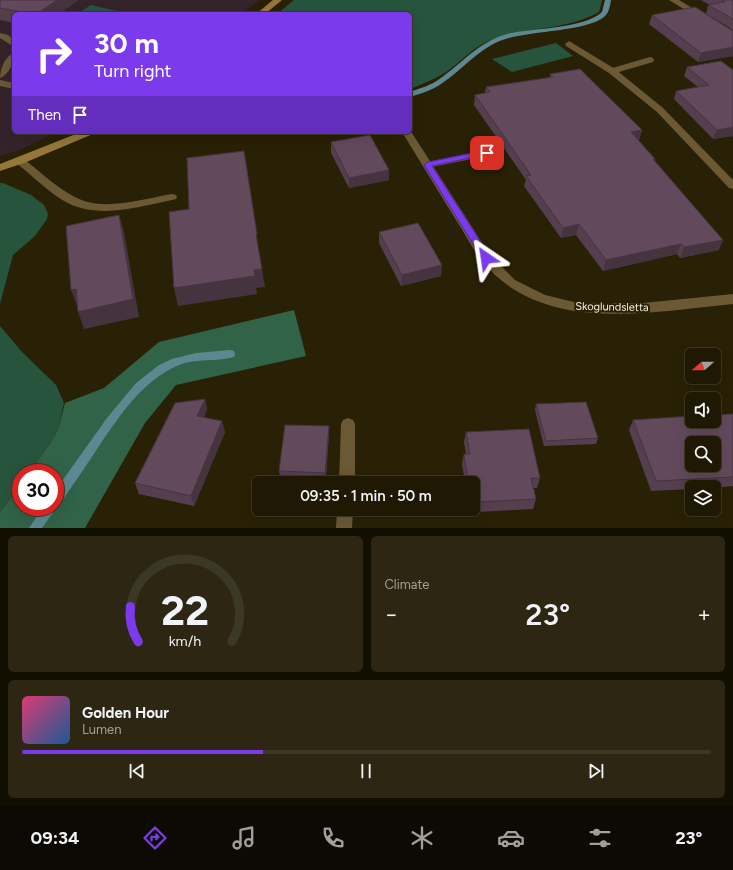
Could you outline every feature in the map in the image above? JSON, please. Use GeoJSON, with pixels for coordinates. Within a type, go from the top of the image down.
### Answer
{"type":"FeatureCollection","features":[{"type":"Feature","properties":{"kind":"street"},"geometry":{"type":"LineString","coordinates":[[263,12],[278,0]]}},
{"type":"Feature","properties":{"kind":"street"},"geometry":{"type":"LineString","coordinates":[[673,0],[712,22]]}},
{"type":"Feature","properties":{"kind":"street"},"geometry":{"type":"LineString","coordinates":[[0,35],[12,42]]}},
{"type":"Feature","properties":{"kind":"street"},"geometry":{"type":"LineString","coordinates":[[568,44],[612,72],[660,110],[733,186]]}},
{"type":"Feature","properties":{"kind":"street"},"geometry":{"type":"LineString","coordinates":[[0,75],[12,59]]}},
{"type":"Feature","properties":{"kind":"street"},"geometry":{"type":"LineString","coordinates":[[612,72],[650,60]]}},
{"type":"Feature","properties":{"kind":"street"},"geometry":{"type":"LineString","coordinates":[[0,83],[12,86]]}},
{"type":"Feature","properties":{"kind":"street"},"geometry":{"type":"LineString","coordinates":[[0,168],[85,134]]}},
{"type":"Feature","properties":{"kind":"street","name":"Skoglundsletta"},"geometry":{"type":"LineString","coordinates":[[408,134],[486,258],[511,282],[541,299],[578,308],[643,308],[733,299]]}},
{"type":"Feature","properties":{"kind":"street"},"geometry":{"type":"LineString","coordinates":[[428,165],[487,153]]}},
{"type":"Feature","properties":{"kind":"street"},"geometry":{"type":"LineString","coordinates":[[20,161],[69,199],[92,207],[120,207],[172,197]]}},
{"type":"Feature","properties":{"kind":"street"},"geometry":{"type":"LineString","coordinates":[[347,476],[348,424]]}},
{"type":"Feature","properties":{"kind":"street"},"geometry":{"type":"LineString","coordinates":[[344,528],[345,516]]}},
{"type":"Feature","properties":{"kind":"shaded area"},"geometry":{"type":"Polygon","coordinates":[[[0,0],[260,0],[244,12],[12,12],[12,134],[54,134],[20,150],[0,156],[0,0]]]}},
{"type":"Feature","properties":{"kind":"green space"},"geometry":{"type":"Polygon","coordinates":[[[294,0],[602,0],[599,12],[587,18],[560,25],[506,35],[486,42],[446,72],[412,88],[412,12],[279,12],[294,0]]]}},
{"type":"Feature","properties":{"kind":"green space"},"geometry":{"type":"Polygon","coordinates":[[[91,5],[121,12],[80,12],[91,5]]]}},
{"type":"Feature","properties":{"kind":"green space"},"geometry":{"type":"Polygon","coordinates":[[[556,43],[573,56],[512,72],[492,59],[556,43]]]}},
{"type":"Feature","properties":{"kind":"green space"},"geometry":{"type":"Polygon","coordinates":[[[0,183],[31,195],[44,205],[48,214],[47,219],[35,236],[13,255],[0,304],[0,183]]]}},
{"type":"Feature","properties":{"kind":"green space"},"geometry":{"type":"Polygon","coordinates":[[[294,310],[306,356],[176,385],[145,423],[85,528],[0,528],[0,512],[12,496],[12,516],[64,516],[64,464],[35,464],[58,430],[65,403],[104,388],[159,342],[294,310]]]}},
{"type":"Feature","properties":{"kind":"green space"},"geometry":{"type":"Polygon","coordinates":[[[0,326],[22,352],[56,385],[64,403],[58,430],[35,464],[12,464],[12,496],[0,512],[0,326]]]}},
{"type":"Feature","properties":{"kind":"building"},"geometry":{"type":"Polygon","coordinates":[[[0,0],[57,0],[40,12],[21,12],[0,8],[0,0]]]}},
{"type":"Feature","properties":{"kind":"building"},"geometry":{"type":"Polygon","coordinates":[[[721,0],[733,0],[733,20],[708,5],[725,2],[721,0]]]}},
{"type":"Feature","properties":{"kind":"building"},"geometry":{"type":"Polygon","coordinates":[[[695,7],[733,31],[733,47],[701,53],[652,15],[695,7]]]}},
{"type":"Feature","properties":{"kind":"building"},"geometry":{"type":"Polygon","coordinates":[[[721,61],[733,70],[733,127],[717,130],[676,91],[709,85],[687,67],[721,61]]]}},
{"type":"Feature","properties":{"kind":"building"},"geometry":{"type":"Polygon","coordinates":[[[580,69],[642,130],[631,132],[723,240],[684,247],[681,244],[606,260],[579,224],[563,228],[526,176],[531,175],[475,95],[490,92],[486,87],[553,77],[550,74],[580,69]]]}},
{"type":"Feature","properties":{"kind":"building"},"geometry":{"type":"Polygon","coordinates":[[[370,135],[389,170],[349,178],[331,142],[370,135]]]}},
{"type":"Feature","properties":{"kind":"building"},"geometry":{"type":"Polygon","coordinates":[[[244,151],[262,269],[254,270],[255,276],[174,288],[169,212],[189,209],[187,158],[244,151]]]}},
{"type":"Feature","properties":{"kind":"building"},"geometry":{"type":"Polygon","coordinates":[[[119,215],[133,299],[78,312],[76,289],[71,290],[66,226],[119,215]]]}},
{"type":"Feature","properties":{"kind":"building"},"geometry":{"type":"Polygon","coordinates":[[[418,223],[442,265],[402,275],[379,232],[418,223]]]}},
{"type":"Feature","properties":{"kind":"building"},"geometry":{"type":"Polygon","coordinates":[[[205,399],[197,416],[222,421],[191,496],[135,483],[175,403],[205,399]]]}},
{"type":"Feature","properties":{"kind":"building"},"geometry":{"type":"Polygon","coordinates":[[[586,402],[598,438],[546,441],[536,404],[586,402]]]}},
{"type":"Feature","properties":{"kind":"building"},"geometry":{"type":"Polygon","coordinates":[[[733,414],[733,477],[656,481],[633,420],[685,416],[685,428],[721,428],[721,415],[733,414]]]}},
{"type":"Feature","properties":{"kind":"building"},"geometry":{"type":"Polygon","coordinates":[[[285,425],[329,426],[325,473],[279,471],[285,425]]]}},
{"type":"Feature","properties":{"kind":"building"},"geometry":{"type":"Polygon","coordinates":[[[529,429],[540,478],[531,478],[536,499],[480,502],[480,476],[467,476],[464,454],[470,454],[466,432],[529,429]]]}},
{"type":"Feature","properties":{"kind":"waterway"},"geometry":{"type":"LineString","coordinates":[[412,94],[438,83],[479,50],[498,39],[517,34],[571,26],[594,20],[604,13],[608,0]]}},
{"type":"Feature","properties":{"kind":"waterway"},"geometry":{"type":"LineString","coordinates":[[64,488],[110,421],[139,386],[163,368],[176,362],[203,356],[230,354]]}},
{"type":"Feature","properties":{"kind":"waterway"},"geometry":{"type":"LineString","coordinates":[[35,528],[44,516]]}},
{"type":"Feature","properties":{"kind":"route"},"geometry":{"type":"LineString","coordinates":[[486,258],[428,165],[487,153]]}}]}
